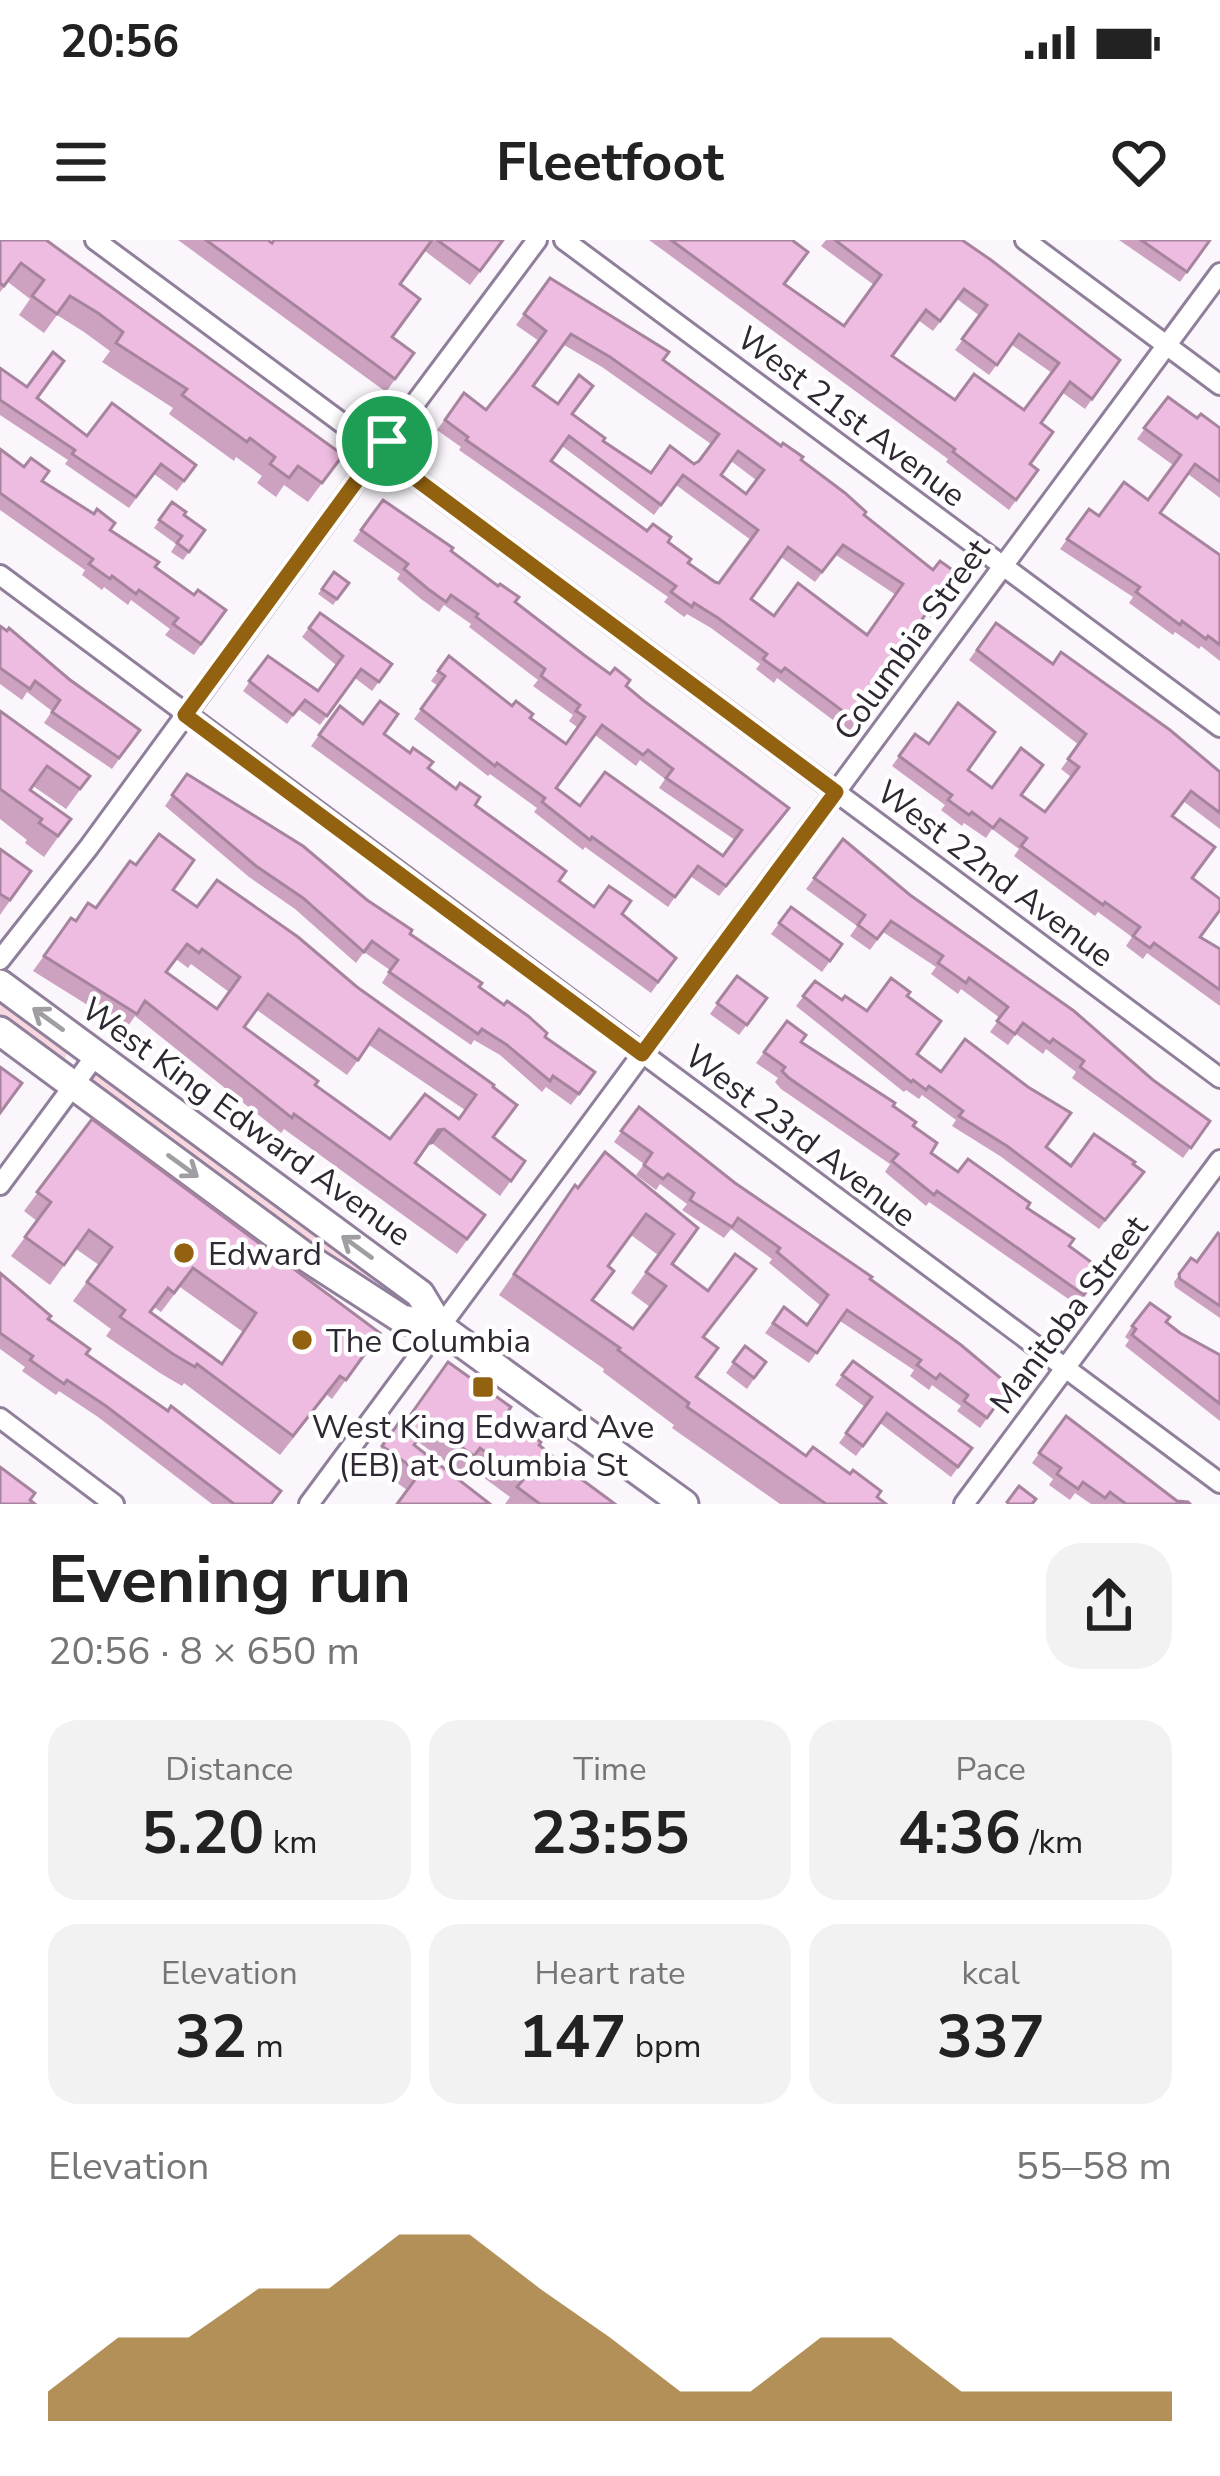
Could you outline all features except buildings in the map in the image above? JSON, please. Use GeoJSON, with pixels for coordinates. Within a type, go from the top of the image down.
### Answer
{"type":"FeatureCollection","features":[{"type":"Feature","properties":{"kind":"main road","name":"West King Edward Avenue"},"geometry":{"type":"LineString","coordinates":[[0,984],[420,1294],[440,1327],[684,1504]]}},
{"type":"Feature","properties":{"kind":"main road","name":"West King Edward Avenue"},"geometry":{"type":"LineString","coordinates":[[0,1031],[304,1256],[402,1319],[440,1327]]}},
{"type":"Feature","properties":{"kind":"street","name":"West 22nd Avenue"},"geometry":{"type":"LineString","coordinates":[[95,240],[1220,1078]]}},
{"type":"Feature","properties":{"kind":"street"},"geometry":{"type":"LineString","coordinates":[[0,960],[538,240]]}},
{"type":"Feature","properties":{"kind":"street","name":"West 21st Avenue"},"geometry":{"type":"LineString","coordinates":[[563,240],[1220,727]]}},
{"type":"Feature","properties":{"kind":"street"},"geometry":{"type":"LineString","coordinates":[[1025,240],[1220,385]]}},
{"type":"Feature","properties":{"kind":"street","name":"Columbia Street"},"geometry":{"type":"LineString","coordinates":[[309,1504],[1220,273]]}},
{"type":"Feature","properties":{"kind":"street","name":"West 23rd Avenue"},"geometry":{"type":"LineString","coordinates":[[0,575],[1220,1483]]}},
{"type":"Feature","properties":{"kind":"street"},"geometry":{"type":"LineString","coordinates":[[0,1185],[96,1055]]}},
{"type":"Feature","properties":{"kind":"street","name":"Manitoba Street"},"geometry":{"type":"LineString","coordinates":[[964,1504],[1220,1160]]}},
{"type":"Feature","properties":{"kind":"street"},"geometry":{"type":"LineString","coordinates":[[0,1418],[114,1504]]}},
{"type":"Feature","properties":{"kind":"shaded area"},"geometry":{"type":"Polygon","coordinates":[[[0,996],[68,1052],[61,1065],[0,1019],[0,996]]]}},
{"type":"Feature","properties":{"kind":"shaded area"},"geometry":{"type":"Polygon","coordinates":[[[99,1071],[407,1298],[305,1244],[90,1081],[99,1071]]]}},
{"type":"Feature","properties":{"kind":"place","name":"Edward"},"geometry":{"type":"Point","coordinates":[184,1253]}},
{"type":"Feature","properties":{"kind":"place","name":"The Columbia"},"geometry":{"type":"Point","coordinates":[302,1340]}},
{"type":"Feature","properties":{"kind":"place","name":"West King Edward Ave (EB) at Columbia St"},"geometry":{"type":"Point","coordinates":[483,1387]}},
{"type":"Feature","properties":{"kind":"route"},"geometry":{"type":"LineString","coordinates":[[379,438],[387,441],[392,452],[389,459],[836,792],[642,1054],[185,715],[371,461],[366,451],[369,443],[379,438]]}}]}
